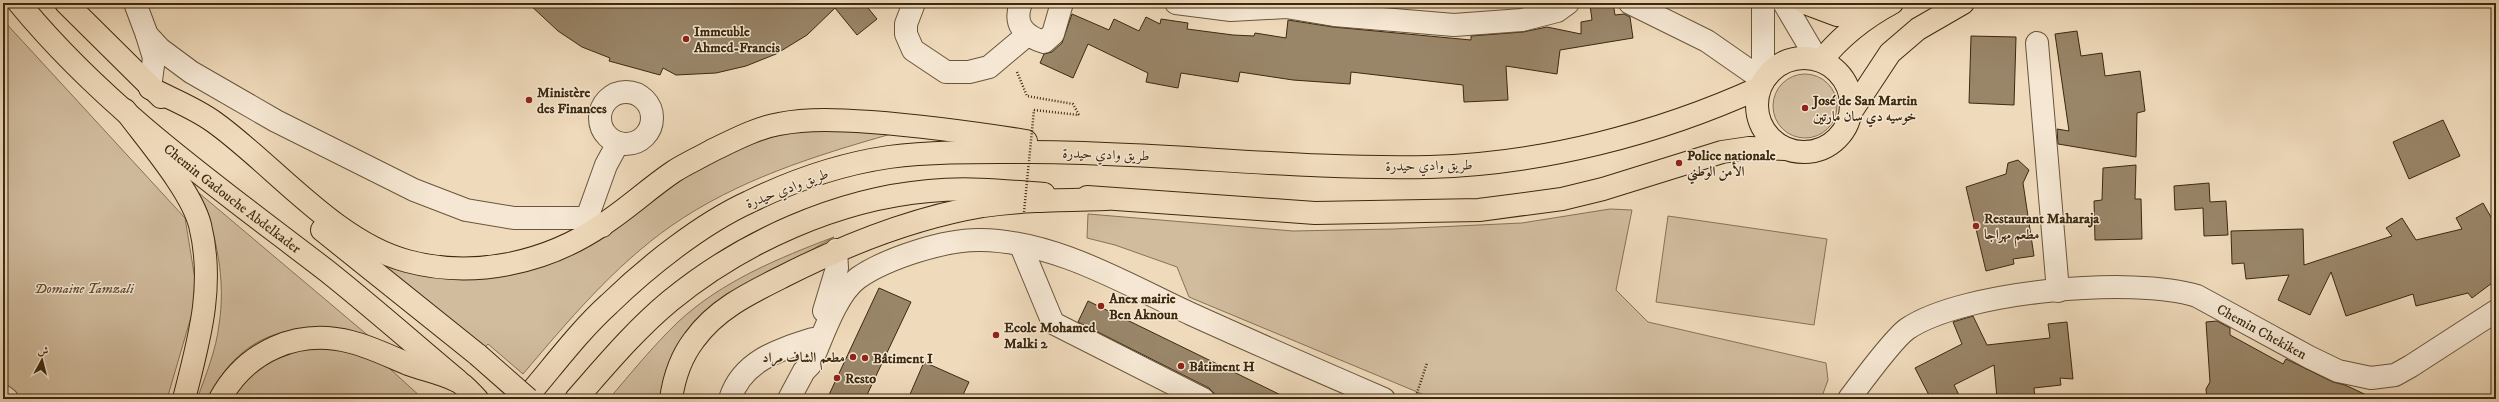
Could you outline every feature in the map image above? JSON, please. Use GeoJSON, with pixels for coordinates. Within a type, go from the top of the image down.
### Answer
{"type":"FeatureCollection","features":[{"type":"Feature","properties":{"kind":"main road","name":"Chemin Gadouche Abdelkader"},"geometry":{"type":"LineString","coordinates":[[20,3],[48,38],[161,144],[329,273],[458,381],[477,399]]}},
{"type":"Feature","properties":{"kind":"main road"},"geometry":{"type":"LineString","coordinates":[[66,3],[150,88],[265,184],[478,356],[528,399]]}},
{"type":"Feature","properties":{"kind":"main road"},"geometry":{"type":"LineString","coordinates":[[1805,3],[1837,15],[1866,17]]}},
{"type":"Feature","properties":{"kind":"main road"},"geometry":{"type":"LineString","coordinates":[[1819,60],[1866,17],[1892,3]]}},
{"type":"Feature","properties":{"kind":"main road"},"geometry":{"type":"LineString","coordinates":[[576,399],[623,345],[671,300],[718,268],[767,238],[808,221],[883,199],[929,191],[980,189],[1316,213],[1479,210],[1562,199],[1603,189],[1722,152],[1749,148],[1786,149],[1800,152],[1814,151],[1827,146],[1838,138],[1846,126],[1851,112],[1890,53],[1918,29],[1963,3]]}},
{"type":"Feature","properties":{"kind":"main road"},"geometry":{"type":"LineString","coordinates":[[1786,149],[1773,141],[1760,123],[1756,102],[1762,82],[1775,67],[1788,60],[1802,57],[1819,60],[1840,74],[1847,85],[1851,98],[1851,112]]}},
{"type":"Feature","properties":{"kind":"main road","name":"طريق وادي حيدرة"},"geometry":{"type":"LineString","coordinates":[[525,399],[608,304],[686,240],[747,202],[801,180],[886,158],[934,153],[1092,152],[1331,165],[1429,167],[1489,163],[1544,156],[1592,145],[1683,117],[1762,82]]}},
{"type":"Feature","properties":{"kind":"main road"},"geometry":{"type":"LineString","coordinates":[[150,88],[213,121],[343,229],[372,247],[406,261],[454,267],[482,268],[519,263],[556,251],[595,222],[674,171],[730,142],[778,124],[818,120],[908,125],[1092,152]]}},
{"type":"Feature","properties":{"kind":"main road"},"geometry":{"type":"LineString","coordinates":[[125,110],[179,183],[200,224],[206,291],[202,329],[184,399]]}},
{"type":"Feature","properties":{"kind":"main road"},"geometry":{"type":"LineString","coordinates":[[671,399],[682,360],[693,341],[714,318],[751,292],[836,250],[917,220],[981,207],[1039,200],[1106,198]]}},
{"type":"Feature","properties":{"kind":"main road"},"geometry":{"type":"LineString","coordinates":[[220,399],[226,387],[258,355],[274,346],[308,338],[326,337],[350,341],[458,381]]}},
{"type":"Feature","properties":{"kind":"street"},"geometry":{"type":"LineString","coordinates":[[135,3],[154,58],[150,88]]}},
{"type":"Feature","properties":{"kind":"street"},"geometry":{"type":"LineString","coordinates":[[914,3],[906,24],[906,34],[913,50],[946,72],[969,72],[989,67],[1027,35]]}},
{"type":"Feature","properties":{"kind":"street"},"geometry":{"type":"LineString","coordinates":[[1021,3],[1017,18],[1021,28],[1027,35],[1044,42],[1053,34],[1062,3]]}},
{"type":"Feature","properties":{"kind":"street"},"geometry":{"type":"LineString","coordinates":[[1176,3],[1231,10],[1286,7],[1342,16],[1454,25],[1522,20],[1557,11],[1568,3]]}},
{"type":"Feature","properties":{"kind":"street"},"geometry":{"type":"LineString","coordinates":[[1630,3],[1707,41],[1762,82]]}},
{"type":"Feature","properties":{"kind":"street"},"geometry":{"type":"LineString","coordinates":[[1762,82],[1763,3]]}},
{"type":"Feature","properties":{"kind":"street"},"geometry":{"type":"LineString","coordinates":[[1784,3],[1819,60]]}},
{"type":"Feature","properties":{"kind":"street"},"geometry":{"type":"LineString","coordinates":[[147,35],[160,49],[197,75],[276,120],[414,190],[466,210],[507,216],[595,222],[606,165],[618,143]]}},
{"type":"Feature","properties":{"kind":"street"},"geometry":{"type":"LineString","coordinates":[[2037,43],[2058,291]]}},
{"type":"Feature","properties":{"kind":"street"},"geometry":{"type":"LineString","coordinates":[[789,399],[804,370],[810,365],[842,297],[858,278],[899,259],[951,242],[982,240],[1020,246],[1078,263],[1269,350],[1384,399]]}},
{"type":"Feature","properties":{"kind":"street"},"geometry":{"type":"LineString","coordinates":[[1020,246],[1053,323],[1202,399]]}},
{"type":"Feature","properties":{"kind":"street"},"geometry":{"type":"LineString","coordinates":[[804,370],[804,363],[830,295],[837,268],[836,250]]}},
{"type":"Feature","properties":{"kind":"street","name":"Chemin Chekiken"},"geometry":{"type":"LineString","coordinates":[[1848,399],[1906,330],[1962,306],[2009,297],[2058,291],[2127,287],[2155,288],[2184,292],[2197,296],[2246,321],[2309,357],[2338,371],[2362,378],[2382,378],[2395,375],[2496,311]]}},
{"type":"Feature","properties":{"kind":"street"},"geometry":{"type":"LineString","coordinates":[[730,399],[739,379],[751,365],[779,350],[813,339]]}},
{"type":"Feature","properties":{"kind":"street"},"geometry":{"type":"LineString","coordinates":[[3,396],[7,399]]}},
{"type":"Feature","properties":{"kind":"path"},"geometry":{"type":"LineString","coordinates":[[1008,51],[1028,96],[1072,104],[1079,115],[1034,110],[1024,212]]}},
{"type":"Feature","properties":{"kind":"path"},"geometry":{"type":"LineString","coordinates":[[1415,399],[1427,363]]}},
{"type":"Feature","properties":{"kind":"green space","name":"Domaine Tamzali"},"geometry":{"type":"Polygon","coordinates":[[[3,20],[185,218],[195,279],[193,310],[167,399],[3,399],[3,20]]]}},
{"type":"Feature","properties":{"kind":"green space"},"geometry":{"type":"Polygon","coordinates":[[[1799,74],[1811,74],[1828,83],[1835,94],[1837,106],[1835,118],[1828,129],[1811,138],[1799,138],[1787,133],[1778,124],[1773,112],[1773,100],[1778,88],[1787,79],[1799,74]]]}},
{"type":"Feature","properties":{"kind":"green space"},"geometry":{"type":"Polygon","coordinates":[[[817,129],[891,134],[833,151],[749,182],[722,195],[671,226],[630,259],[592,295],[523,374],[488,344],[485,347],[354,244],[482,274],[677,181],[736,149],[779,135],[817,129]]]}},
{"type":"Feature","properties":{"kind":"green space"},"geometry":{"type":"Polygon","coordinates":[[[199,193],[371,338],[346,331],[322,328],[299,329],[276,334],[256,343],[238,357],[222,375],[209,399],[197,399],[216,344],[221,308],[220,275],[215,241],[211,225],[199,193]]]}},
{"type":"Feature","properties":{"kind":"green space"},"geometry":{"type":"Polygon","coordinates":[[[1610,209],[1632,210],[1616,290],[1648,322],[1826,363],[1828,380],[1821,399],[1434,399],[1189,297],[1177,267],[1115,245],[1087,238],[1088,214],[1293,231],[1393,229],[1522,223],[1610,209]]]}},
{"type":"Feature","properties":{"kind":"green space"},"geometry":{"type":"Polygon","coordinates":[[[1668,216],[1827,239],[1814,325],[1656,302],[1668,216]]]}},
{"type":"Feature","properties":{"kind":"green space"},"geometry":{"type":"Polygon","coordinates":[[[834,237],[723,301],[665,399],[609,399],[669,331],[695,307],[713,294],[772,262],[834,237]]]}},
{"type":"Feature","properties":{"kind":"green space"},"geometry":{"type":"Polygon","coordinates":[[[298,347],[345,348],[388,367],[423,399],[229,399],[250,374],[278,356],[298,347]]]}},
{"type":"Feature","properties":{"kind":"building","name":"Immeuble Ahmed-Francis"},"geometry":{"type":"Polygon","coordinates":[[[528,3],[864,3],[877,19],[857,35],[835,8],[807,35],[776,54],[746,66],[716,73],[676,75],[663,68],[660,75],[609,61],[610,58],[582,47],[558,31],[528,3]]]}},
{"type":"Feature","properties":{"kind":"building"},"geometry":{"type":"Polygon","coordinates":[[[1613,3],[1615,15],[1624,14],[1630,17],[1633,38],[1560,50],[1557,74],[1506,66],[1508,100],[1464,102],[1463,85],[1351,72],[1350,84],[1293,80],[1240,72],[1238,82],[1181,73],[1178,88],[1146,82],[1148,73],[1088,44],[1073,78],[1040,63],[1044,54],[1052,52],[1062,43],[1072,14],[1109,30],[1114,19],[1139,31],[1146,17],[1160,24],[1161,19],[1188,23],[1187,29],[1233,35],[1254,36],[1255,33],[1286,38],[1288,20],[1333,27],[1471,40],[1471,36],[1523,32],[1547,27],[1581,34],[1581,22],[1592,20],[1590,5],[1613,3]]]}},
{"type":"Feature","properties":{"kind":"building"},"geometry":{"type":"Polygon","coordinates":[[[2077,31],[2081,56],[2102,53],[2105,76],[2140,71],[2145,111],[2137,113],[2136,157],[2058,144],[2057,129],[2069,131],[2055,34],[2077,31]]]}},
{"type":"Feature","properties":{"kind":"building"},"geometry":{"type":"Polygon","coordinates":[[[1971,36],[2016,37],[2014,105],[1969,103],[1971,36]]]}},
{"type":"Feature","properties":{"kind":"building"},"geometry":{"type":"Polygon","coordinates":[[[2443,120],[2460,156],[2409,179],[2393,142],[2443,120]]]}},
{"type":"Feature","properties":{"kind":"building"},"geometry":{"type":"Polygon","coordinates":[[[2018,160],[2029,170],[2023,183],[2034,256],[2013,259],[2014,264],[1986,271],[1966,187],[2006,174],[2008,163],[2018,160]]]}},
{"type":"Feature","properties":{"kind":"building"},"geometry":{"type":"Polygon","coordinates":[[[2136,165],[2135,199],[2141,199],[2142,239],[2095,240],[2094,201],[2102,200],[2103,168],[2136,165]]]}},
{"type":"Feature","properties":{"kind":"building"},"geometry":{"type":"Polygon","coordinates":[[[2209,183],[2210,202],[2226,201],[2228,235],[2204,236],[2203,208],[2175,210],[2174,186],[2209,183]]]}},
{"type":"Feature","properties":{"kind":"building"},"geometry":{"type":"Polygon","coordinates":[[[2483,203],[2496,226],[2496,280],[2472,298],[2468,293],[2416,306],[2413,294],[2346,316],[2331,272],[2310,315],[2278,300],[2289,275],[2246,279],[2244,263],[2232,264],[2231,231],[2303,229],[2304,265],[2392,236],[2386,228],[2402,218],[2416,240],[2462,229],[2456,218],[2483,203]]]}},
{"type":"Feature","properties":{"kind":"building","name":"Bâtiment I"},"geometry":{"type":"Polygon","coordinates":[[[879,288],[911,302],[865,399],[827,399],[879,288]]]}},
{"type":"Feature","properties":{"kind":"building","name":"Bâtiment H"},"geometry":{"type":"Polygon","coordinates":[[[1088,301],[1289,399],[1215,399],[1214,393],[1209,388],[1078,322],[1088,301]]]}},
{"type":"Feature","properties":{"kind":"building"},"geometry":{"type":"Polygon","coordinates":[[[1973,316],[1987,345],[2050,338],[2048,324],[2067,322],[2073,379],[2060,378],[2061,385],[2034,388],[2035,399],[1997,398],[1994,365],[1954,385],[1961,399],[1931,399],[1915,368],[1962,344],[1953,322],[1973,316]]]}},
{"type":"Feature","properties":{"kind":"building"},"geometry":{"type":"Polygon","coordinates":[[[2217,321],[2230,328],[2230,335],[2283,364],[2286,359],[2333,382],[2345,385],[2375,399],[2207,399],[2206,389],[2210,382],[2206,322],[2217,321]]]}},
{"type":"Feature","properties":{"kind":"building"},"geometry":{"type":"Polygon","coordinates":[[[924,362],[969,382],[961,399],[908,399],[924,362]]]}},
{"type":"Feature","properties":{"kind":"place","name":"Immeuble Ahmed-Francis"},"geometry":{"type":"Point","coordinates":[686,39]}},
{"type":"Feature","properties":{"kind":"place","name":"Ministère des Finances"},"geometry":{"type":"Point","coordinates":[529,100]}},
{"type":"Feature","properties":{"kind":"place","name":"José de San Martin خوسيه دي سان مارتين"},"geometry":{"type":"Point","coordinates":[1805,108]}},
{"type":"Feature","properties":{"kind":"place","name":"Police nationale الأمن الوطني"},"geometry":{"type":"Point","coordinates":[1679,163]}},
{"type":"Feature","properties":{"kind":"place","name":"Restaurant Maharaja مطعم مهراجا"},"geometry":{"type":"Point","coordinates":[1976,226]}},
{"type":"Feature","properties":{"kind":"place","name":"Anex mairie Ben Aknoun"},"geometry":{"type":"Point","coordinates":[1101,306]}},
{"type":"Feature","properties":{"kind":"place","name":"Ecole Mohamed Malki 2"},"geometry":{"type":"Point","coordinates":[996,335]}},
{"type":"Feature","properties":{"kind":"place","name":"مطعم الشاف مراد"},"geometry":{"type":"Point","coordinates":[853,357]}},
{"type":"Feature","properties":{"kind":"place","name":"Bâtiment I"},"geometry":{"type":"Point","coordinates":[865,358]}},
{"type":"Feature","properties":{"kind":"place","name":"Bâtiment H"},"geometry":{"type":"Point","coordinates":[1181,366]}},
{"type":"Feature","properties":{"kind":"place","name":"Resto"},"geometry":{"type":"Point","coordinates":[837,378]}}]}
